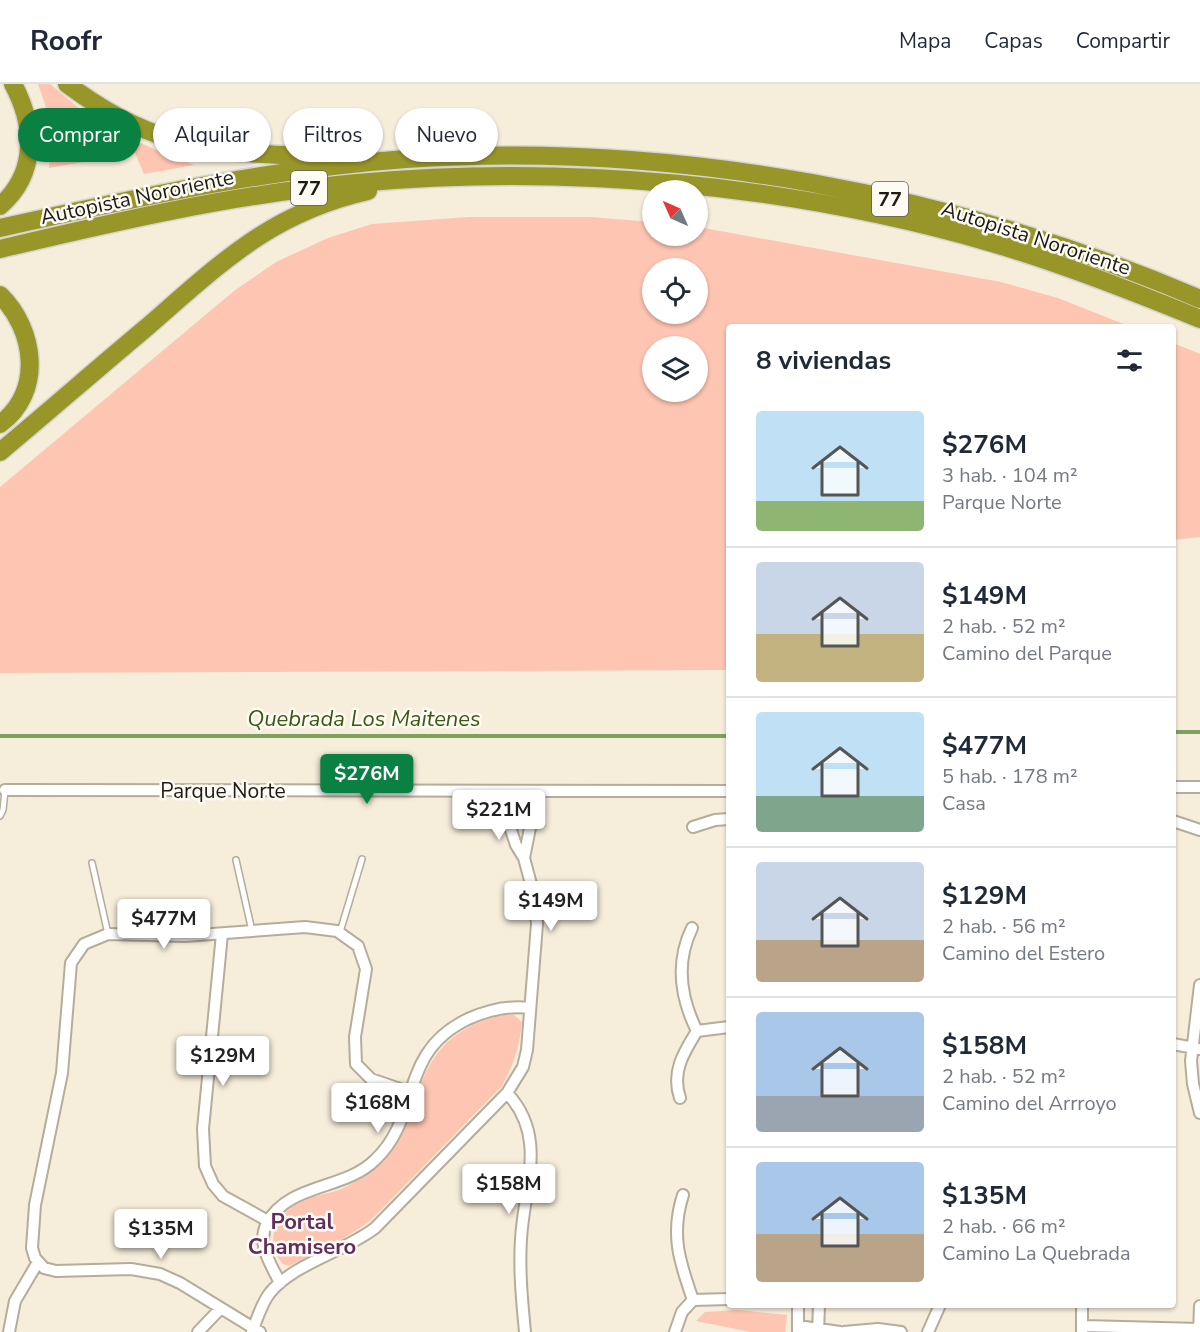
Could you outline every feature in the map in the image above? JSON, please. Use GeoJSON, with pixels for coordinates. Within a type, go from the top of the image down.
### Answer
{"type":"FeatureCollection","features":[{"type":"Feature","properties":{"kind":"highway"},"geometry":{"type":"LineString","coordinates":[[0,206],[19,185],[29,153],[28,120],[13,84]]}},
{"type":"Feature","properties":{"kind":"highway"},"geometry":{"type":"LineString","coordinates":[[67,84],[131,123],[180,142],[210,150],[261,156],[395,159]]}},
{"type":"Feature","properties":{"kind":"highway","name":"Autopista Nororiente"},"geometry":{"type":"LineString","coordinates":[[498,158],[630,162],[714,170],[848,190],[949,213],[1045,240],[1200,299]]}},
{"type":"Feature","properties":{"kind":"highway","name":"Autopista Nororiente"},"geometry":{"type":"LineString","coordinates":[[0,228],[225,181],[395,161]]}},
{"type":"Feature","properties":{"kind":"highway","name":"Autopista Nororiente"},"geometry":{"type":"LineString","coordinates":[[0,249],[142,216],[243,198],[358,183],[428,178],[529,177],[613,180],[743,192],[839,209],[1000,246],[1104,281],[1200,319]]}},
{"type":"Feature","properties":{"kind":"highway"},"geometry":{"type":"LineString","coordinates":[[0,452],[216,267],[260,234],[300,212],[329,202],[428,178]]}},
{"type":"Feature","properties":{"kind":"highway"},"geometry":{"type":"LineString","coordinates":[[0,295],[23,326],[30,358],[23,395],[15,409],[0,424]]}},
{"type":"Feature","properties":{"kind":"street"},"geometry":{"type":"LineString","coordinates":[[1176,787],[1200,787]]}},
{"type":"Feature","properties":{"kind":"street","name":"Parque Norte"},"geometry":{"type":"LineString","coordinates":[[5,790],[726,790]]}},
{"type":"Feature","properties":{"kind":"street"},"geometry":{"type":"LineString","coordinates":[[524,858],[531,823],[530,790]]}},
{"type":"Feature","properties":{"kind":"street"},"geometry":{"type":"LineString","coordinates":[[409,1092],[371,1079],[356,1064],[355,1037],[366,969],[358,946],[340,932],[317,927],[185,936],[108,934],[84,944],[75,955],[69,971],[62,1073],[35,1205],[32,1248],[38,1262],[44,1268],[56,1271],[130,1269],[160,1274],[180,1283],[255,1331],[263,1304],[280,1283],[357,1241],[375,1228],[507,1093],[525,1059],[537,924],[535,899],[524,858],[511,833],[506,791]]}},
{"type":"Feature","properties":{"kind":"street"},"geometry":{"type":"LineString","coordinates":[[693,827],[726,819]]}},
{"type":"Feature","properties":{"kind":"street"},"geometry":{"type":"LineString","coordinates":[[1176,822],[1200,830]]}},
{"type":"Feature","properties":{"kind":"street"},"geometry":{"type":"LineString","coordinates":[[680,1098],[677,1085],[678,1066],[697,1031],[686,1003],[681,974],[683,953],[692,928]]}},
{"type":"Feature","properties":{"kind":"street"},"geometry":{"type":"LineString","coordinates":[[222,934],[203,1129],[205,1166],[213,1184],[223,1196],[268,1221]]}},
{"type":"Feature","properties":{"kind":"street"},"geometry":{"type":"LineString","coordinates":[[1200,985],[1196,1048],[1191,1074],[1200,1113]]}},
{"type":"Feature","properties":{"kind":"street"},"geometry":{"type":"LineString","coordinates":[[280,1283],[263,1245],[263,1235],[268,1221],[286,1203],[299,1195],[347,1179],[374,1162],[393,1138],[409,1092],[427,1052],[452,1028],[497,1009],[515,1006],[530,1008]]}},
{"type":"Feature","properties":{"kind":"street"},"geometry":{"type":"LineString","coordinates":[[697,1031],[726,1027]]}},
{"type":"Feature","properties":{"kind":"street"},"geometry":{"type":"LineString","coordinates":[[1176,1045],[1196,1048]]}},
{"type":"Feature","properties":{"kind":"street"},"geometry":{"type":"LineString","coordinates":[[507,1093],[523,1114],[531,1143],[521,1241],[520,1282],[525,1332]]}},
{"type":"Feature","properties":{"kind":"street"},"geometry":{"type":"LineString","coordinates":[[683,1195],[677,1218],[676,1245],[693,1300]]}},
{"type":"Feature","properties":{"kind":"street"},"geometry":{"type":"LineString","coordinates":[[9,1332],[15,1301],[38,1262]]}},
{"type":"Feature","properties":{"kind":"street"},"geometry":{"type":"LineString","coordinates":[[675,1332],[682,1312],[693,1300],[726,1299]]}},
{"type":"Feature","properties":{"kind":"street"},"geometry":{"type":"LineString","coordinates":[[1082,1308],[1083,1329],[1199,1330],[1200,1306]]}},
{"type":"Feature","properties":{"kind":"street"},"geometry":{"type":"LineString","coordinates":[[798,1308],[798,1329],[842,1332],[878,1329],[901,1332]]}},
{"type":"Feature","properties":{"kind":"street"},"geometry":{"type":"LineString","coordinates":[[818,1308],[819,1331]]}},
{"type":"Feature","properties":{"kind":"street"},"geometry":{"type":"LineString","coordinates":[[928,1332],[939,1308]]}},
{"type":"Feature","properties":{"kind":"street"},"geometry":{"type":"LineString","coordinates":[[198,1332],[220,1310]]}},
{"type":"Feature","properties":{"kind":"lane"},"geometry":{"type":"LineString","coordinates":[[0,816],[3,810],[5,790]]}},
{"type":"Feature","properties":{"kind":"lane"},"geometry":{"type":"LineString","coordinates":[[340,932],[363,859]]}},
{"type":"Feature","properties":{"kind":"lane"},"geometry":{"type":"LineString","coordinates":[[236,860],[252,932]]}},
{"type":"Feature","properties":{"kind":"lane"},"geometry":{"type":"LineString","coordinates":[[92,863],[108,934]]}},
{"type":"Feature","properties":{"kind":"shaded area"},"geometry":{"type":"Polygon","coordinates":[[[38,84],[50,84],[79,108],[46,108],[38,84]]]}},
{"type":"Feature","properties":{"kind":"shaded area"},"geometry":{"type":"Polygon","coordinates":[[[141,143],[153,148],[153,162],[187,162],[194,165],[144,174],[139,162],[141,162],[141,143]]]}},
{"type":"Feature","properties":{"kind":"shaded area"},"geometry":{"type":"Polygon","coordinates":[[[49,162],[83,162],[49,168],[49,162]]]}},
{"type":"Feature","properties":{"kind":"shaded area"},"geometry":{"type":"Polygon","coordinates":[[[469,217],[590,217],[642,221],[642,246],[708,246],[708,229],[1001,282],[1058,298],[1123,324],[726,324],[726,670],[0,673],[0,487],[234,291],[276,262],[328,238],[372,224],[469,217]]]}},
{"type":"Feature","properties":{"kind":"shaded area"},"geometry":{"type":"Polygon","coordinates":[[[1176,344],[1200,354],[1200,537],[1176,540],[1176,344]]]}},
{"type":"Feature","properties":{"kind":"shaded area"},"geometry":{"type":"Polygon","coordinates":[[[503,1015],[514,1015],[522,1022],[520,1039],[501,1087],[370,1221],[335,1244],[289,1266],[283,1264],[277,1255],[273,1236],[281,1218],[296,1204],[346,1187],[375,1168],[404,1128],[427,1071],[437,1054],[451,1039],[471,1026],[503,1015]]]}},
{"type":"Feature","properties":{"kind":"shaded area"},"geometry":{"type":"Polygon","coordinates":[[[738,1310],[787,1315],[785,1332],[751,1332],[696,1321],[705,1312],[738,1310]]]}},
{"type":"Feature","properties":{"kind":"waterway","name":"Quebrada Los Maitenes"},"geometry":{"type":"LineString","coordinates":[[1176,732],[1200,732]]}},
{"type":"Feature","properties":{"kind":"waterway","name":"Quebrada Los Maitenes"},"geometry":{"type":"LineString","coordinates":[[0,736],[726,736]]}},
{"type":"Feature","properties":{"kind":"district","name":"Portal Chamisero"},"geometry":{"type":"Point","coordinates":[302,1234]}}]}
